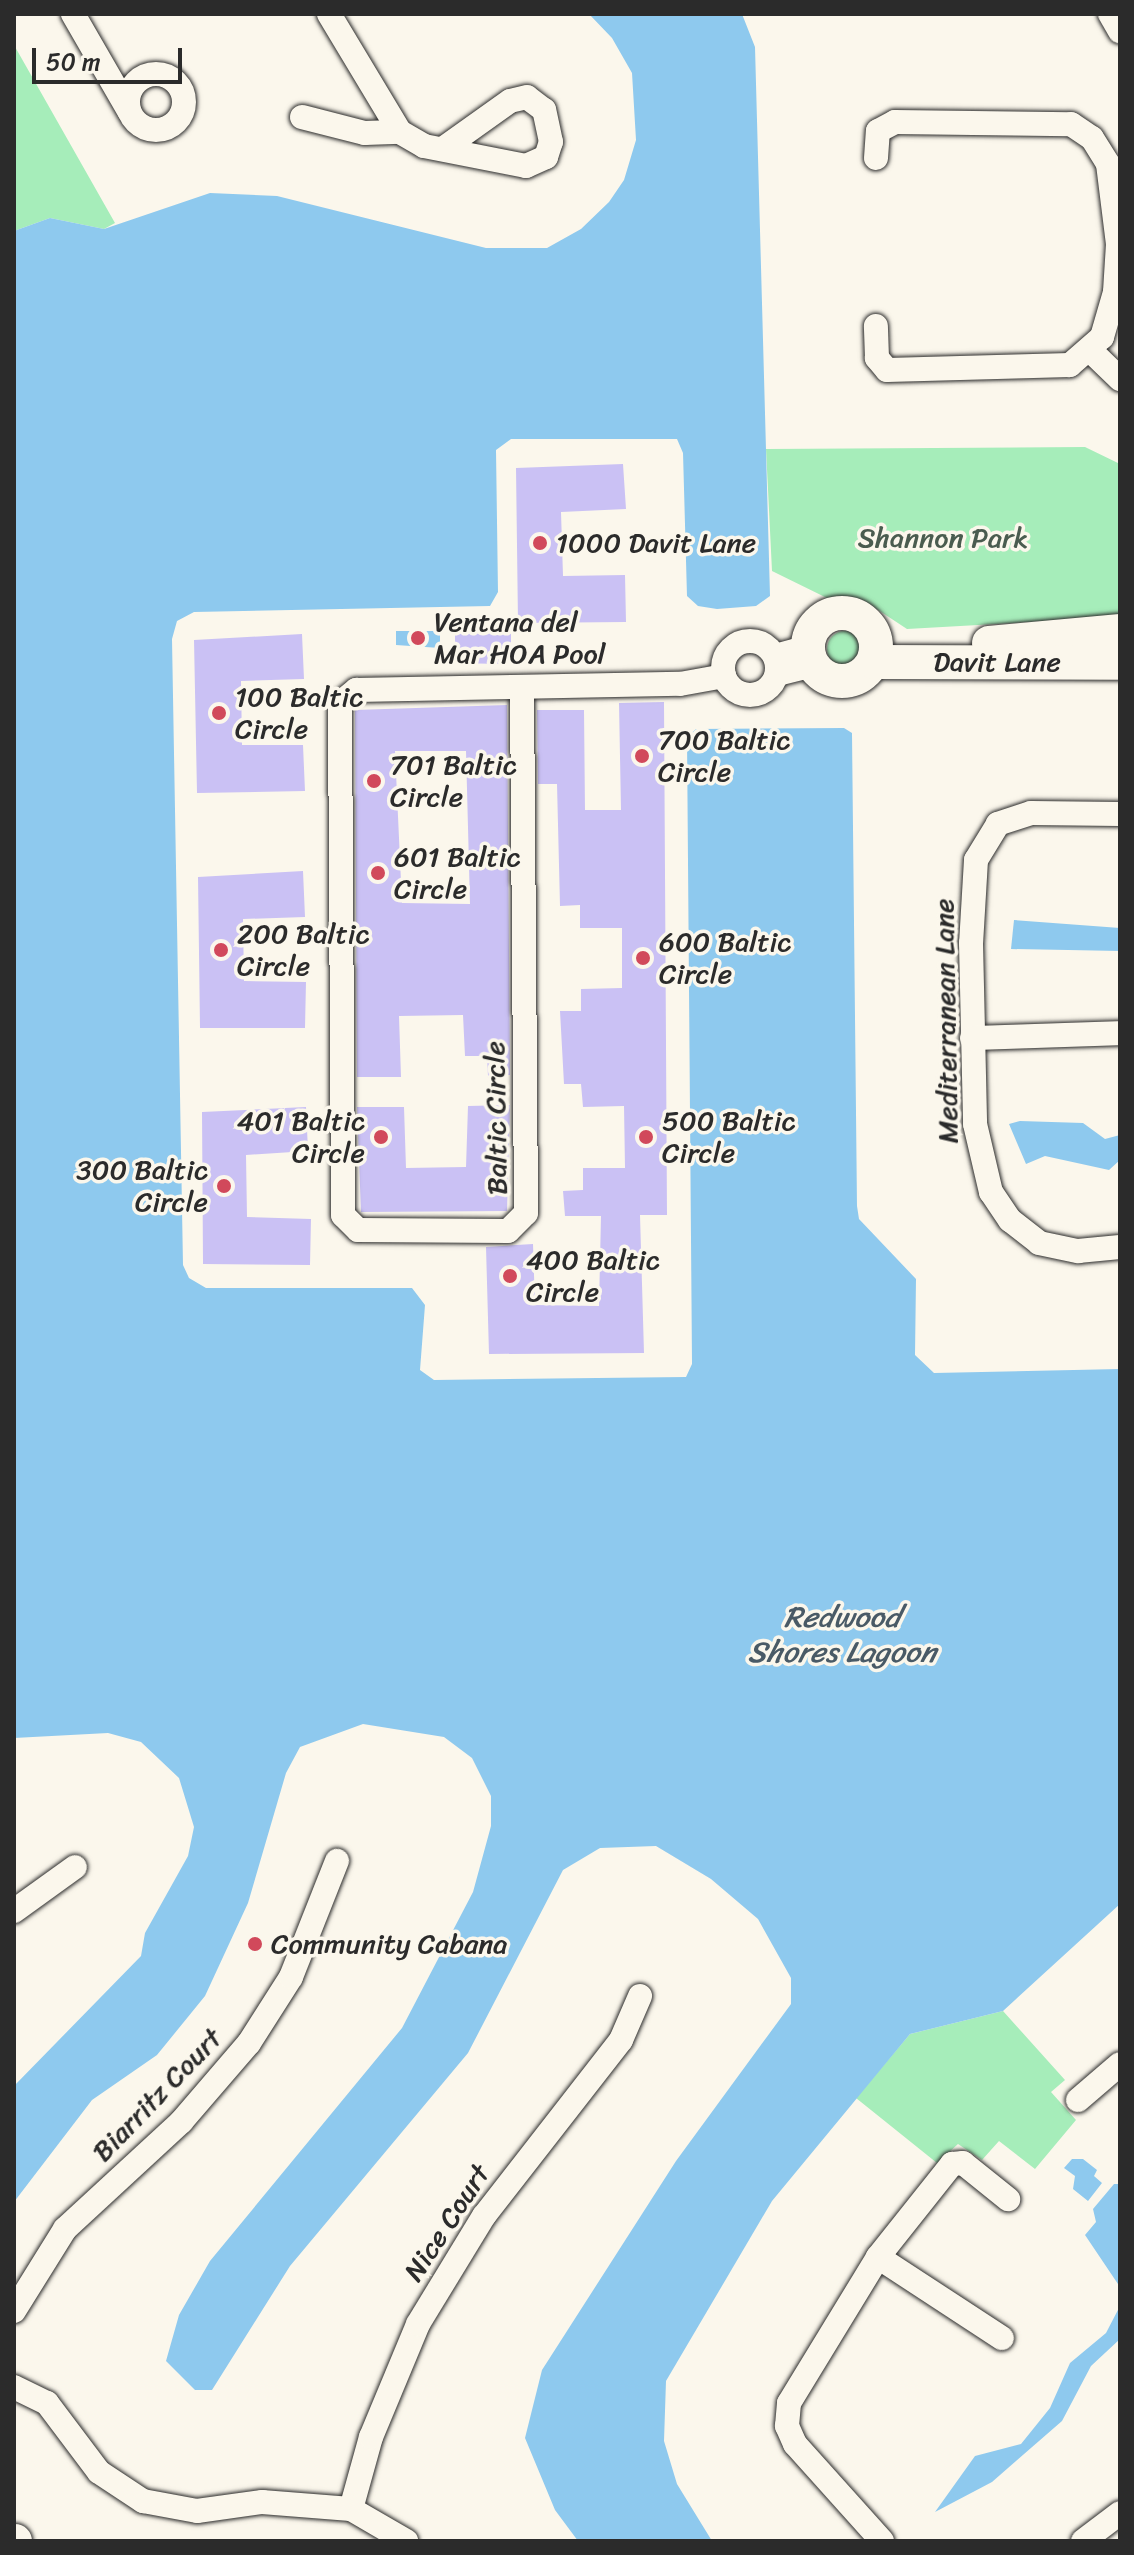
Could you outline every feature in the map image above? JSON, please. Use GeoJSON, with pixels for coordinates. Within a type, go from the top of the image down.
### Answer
{"type":"FeatureCollection","features":[{"type":"Feature","properties":{"kind":"street"},"geometry":{"type":"LineString","coordinates":[[73,14],[133,117]]}},
{"type":"Feature","properties":{"kind":"street"},"geometry":{"type":"LineString","coordinates":[[329,14],[400,132]]}},
{"type":"Feature","properties":{"kind":"street"},"geometry":{"type":"LineString","coordinates":[[1110,14],[1120,31]]}},
{"type":"Feature","properties":{"kind":"street"},"geometry":{"type":"LineString","coordinates":[[302,117],[365,133],[400,132],[444,148]]}},
{"type":"Feature","properties":{"kind":"street"},"geometry":{"type":"LineString","coordinates":[[876,158],[878,131],[895,122],[1057,120],[1088,134],[1108,164],[1118,229],[1111,315],[1092,352],[1057,368],[895,371],[877,358],[876,326]]}},
{"type":"Feature","properties":{"kind":"street"},"geometry":{"type":"LineString","coordinates":[[1092,352],[1120,379]]}},
{"type":"Feature","properties":{"kind":"street"},"geometry":{"type":"LineString","coordinates":[[846,613],[867,623],[875,652],[860,677],[839,682],[810,656],[815,625],[846,613]]}},
{"type":"Feature","properties":{"kind":"street","name":"Davit Lane"},"geometry":{"type":"LineString","coordinates":[[875,652],[1120,631]]}},
{"type":"Feature","properties":{"kind":"street"},"geometry":{"type":"LineString","coordinates":[[745,641],[762,643],[776,665],[768,689],[751,695],[734,690],[724,676],[729,650],[745,641]]}},
{"type":"Feature","properties":{"kind":"street","name":"Davit Lane"},"geometry":{"type":"LineString","coordinates":[[875,652],[1120,663]]}},
{"type":"Feature","properties":{"kind":"street"},"geometry":{"type":"LineString","coordinates":[[776,665],[810,656]]}},
{"type":"Feature","properties":{"kind":"street"},"geometry":{"type":"LineString","coordinates":[[522,688],[680,684],[724,676]]}},
{"type":"Feature","properties":{"kind":"street","name":"Baltic Circle"},"geometry":{"type":"LineString","coordinates":[[522,688],[526,1213],[508,1231],[363,1231],[344,1218],[337,736],[345,697],[356,690],[522,688]]}},
{"type":"Feature","properties":{"kind":"street","name":"Mediterranean Lane"},"geometry":{"type":"LineString","coordinates":[[1120,814],[1031,813],[1009,818],[985,838],[972,897],[972,1038],[978,1152],[1000,1206],[1039,1243],[1078,1251],[1120,1247]]}},
{"type":"Feature","properties":{"kind":"street"},"geometry":{"type":"LineString","coordinates":[[972,1038],[1120,1033]]}},
{"type":"Feature","properties":{"kind":"street","name":"Biarritz Court"},"geometry":{"type":"LineString","coordinates":[[14,2311],[65,2229],[181,2122],[249,2043],[291,1977],[337,1861]]}},
{"type":"Feature","properties":{"kind":"street"},"geometry":{"type":"LineString","coordinates":[[14,1911],[75,1867]]}},
{"type":"Feature","properties":{"kind":"street","name":"Nice Court"},"geometry":{"type":"LineString","coordinates":[[351,2509],[371,2437],[418,2324],[484,2216],[621,2040],[640,1996]]}},
{"type":"Feature","properties":{"kind":"street"},"geometry":{"type":"LineString","coordinates":[[1078,2100],[1120,2064]]}},
{"type":"Feature","properties":{"kind":"street"},"geometry":{"type":"LineString","coordinates":[[882,2541],[804,2458],[791,2438],[787,2413],[878,2257],[955,2162],[1008,2199]]}},
{"type":"Feature","properties":{"kind":"street"},"geometry":{"type":"LineString","coordinates":[[878,2257],[1002,2338]]}},
{"type":"Feature","properties":{"kind":"street"},"geometry":{"type":"LineString","coordinates":[[14,2387],[47,2403],[99,2472],[143,2501],[197,2511],[262,2502],[351,2509],[406,2541]]}},
{"type":"Feature","properties":{"kind":"street"},"geometry":{"type":"LineString","coordinates":[[1083,2541],[1120,2513]]}},
{"type":"Feature","properties":{"kind":"green space"},"geometry":{"type":"Polygon","coordinates":[[[14,45],[115,223],[104,229],[50,218],[14,231],[14,45]]]}},
{"type":"Feature","properties":{"kind":"green space","name":"Shannon Park"},"geometry":{"type":"Polygon","coordinates":[[[1085,447],[1120,464],[1120,617],[907,629],[863,600],[829,599],[772,571],[766,449],[1085,447]]]}},
{"type":"Feature","properties":{"kind":"green space"},"geometry":{"type":"Polygon","coordinates":[[[845,631],[858,636],[863,649],[858,662],[845,667],[832,662],[827,649],[832,636],[845,631]]]}},
{"type":"Feature","properties":{"kind":"green space"},"geometry":{"type":"Polygon","coordinates":[[[1003,2011],[1065,2080],[1051,2092],[1076,2120],[1035,2169],[999,2141],[982,2160],[958,2144],[937,2163],[856,2098],[910,2034],[1003,2011]]]}},
{"type":"Feature","properties":{"kind":"water","name":"Redwood Shores Lagoon"},"geometry":{"type":"Polygon","coordinates":[[[589,14],[742,14],[755,47],[770,596],[756,606],[717,609],[698,606],[687,596],[683,453],[677,439],[511,439],[496,450],[498,592],[490,606],[194,612],[177,621],[172,639],[183,1265],[189,1278],[206,1288],[412,1288],[425,1305],[420,1370],[434,1380],[686,1377],[692,1364],[687,737],[696,729],[844,728],[852,733],[857,1206],[859,1219],[916,1279],[915,1355],[934,1373],[1120,1369],[1120,1904],[1003,2011],[910,2034],[772,2201],[666,2381],[664,2441],[677,2484],[712,2541],[578,2541],[555,2510],[525,2438],[542,2370],[676,2161],[791,2004],[791,1978],[758,1919],[711,1879],[656,1846],[600,1848],[563,1870],[468,2053],[290,2266],[212,2390],[195,2390],[166,2361],[179,2315],[210,2261],[402,2028],[473,1892],[491,1826],[491,1796],[472,1758],[444,1737],[363,1724],[300,1747],[286,1773],[248,1903],[205,1996],[157,2055],[92,2100],[14,2202],[14,2086],[141,1956],[145,1933],[188,1856],[194,1827],[179,1778],[141,1742],[108,1733],[14,1738],[14,231],[50,218],[104,229],[210,193],[277,196],[486,248],[547,248],[581,229],[609,202],[624,180],[636,140],[632,73],[612,38],[589,14]]]}},
{"type":"Feature","properties":{"kind":"water","name":"Ventana del Mar HOA Pool"},"geometry":{"type":"Polygon","coordinates":[[[396,631],[440,631],[440,648],[396,645],[396,631]]]}},
{"type":"Feature","properties":{"kind":"water"},"geometry":{"type":"Polygon","coordinates":[[[1014,920],[1120,928],[1120,951],[1011,949],[1014,920]]]}},
{"type":"Feature","properties":{"kind":"water"},"geometry":{"type":"Polygon","coordinates":[[[1020,1121],[1083,1123],[1105,1139],[1120,1135],[1120,1160],[1109,1170],[1045,1156],[1026,1164],[1009,1124],[1020,1121]]]}},
{"type":"Feature","properties":{"kind":"water"},"geometry":{"type":"Polygon","coordinates":[[[1072,2159],[1083,2159],[1097,2170],[1094,2176],[1102,2183],[1088,2201],[1073,2189],[1075,2176],[1064,2168],[1072,2159]]]}},
{"type":"Feature","properties":{"kind":"water"},"geometry":{"type":"Polygon","coordinates":[[[1114,2184],[1120,2184],[1120,2287],[1085,2235],[1096,2222],[1093,2209],[1114,2184]]]}},
{"type":"Feature","properties":{"kind":"water"},"geometry":{"type":"Polygon","coordinates":[[[1120,2306],[1120,2339],[1091,2366],[1062,2421],[992,2482],[935,2512],[975,2456],[1021,2444],[1050,2408],[1070,2363],[1106,2333],[1120,2306]]]}},
{"type":"Feature","properties":{"kind":"building","name":"1000 Davit Lane"},"geometry":{"type":"Polygon","coordinates":[[[623,464],[626,509],[561,512],[563,576],[625,575],[626,622],[518,623],[516,468],[623,464]]]}},
{"type":"Feature","properties":{"kind":"building"},"geometry":{"type":"Polygon","coordinates":[[[455,629],[511,630],[511,650],[500,650],[501,664],[455,663],[455,629]]]}},
{"type":"Feature","properties":{"kind":"building","name":"100 Baltic Circle"},"geometry":{"type":"Polygon","coordinates":[[[302,634],[304,679],[241,681],[242,745],[303,745],[305,791],[197,793],[194,640],[302,634]]]}},
{"type":"Feature","properties":{"kind":"building"},"geometry":{"type":"Polygon","coordinates":[[[664,702],[667,1215],[640,1215],[644,1353],[489,1354],[486,1247],[533,1244],[535,1305],[599,1306],[601,1216],[565,1216],[563,1191],[583,1190],[583,1168],[625,1168],[624,1106],[583,1107],[581,1084],[564,1084],[560,1011],[581,1011],[581,989],[622,988],[622,928],[580,928],[580,905],[560,906],[557,784],[538,784],[537,710],[584,710],[585,810],[621,810],[619,703],[664,702]]]}},
{"type":"Feature","properties":{"kind":"building"},"geometry":{"type":"Polygon","coordinates":[[[507,705],[510,1075],[488,1076],[487,1056],[465,1056],[463,1015],[399,1016],[401,1077],[357,1077],[355,710],[507,705]],[[395,751],[402,903],[470,904],[466,751],[395,751]]]}},
{"type":"Feature","properties":{"kind":"building","name":"200 Baltic Circle"},"geometry":{"type":"Polygon","coordinates":[[[303,871],[305,917],[243,919],[244,981],[306,982],[305,1028],[200,1028],[198,877],[303,871]]]}},
{"type":"Feature","properties":{"kind":"building","name":"401 Baltic Circle"},"geometry":{"type":"Polygon","coordinates":[[[510,1105],[507,1211],[361,1212],[357,1107],[404,1107],[406,1168],[466,1167],[468,1106],[510,1105]]]}},
{"type":"Feature","properties":{"kind":"building","name":"300 Baltic Circle"},"geometry":{"type":"Polygon","coordinates":[[[306,1107],[308,1151],[246,1155],[247,1217],[311,1219],[310,1265],[203,1264],[202,1112],[306,1107]]]}},
{"type":"Feature","properties":{"kind":"place","name":"1000 Davit Lane"},"geometry":{"type":"Point","coordinates":[540,543]}},
{"type":"Feature","properties":{"kind":"place","name":"Ventana del Mar HOA Pool"},"geometry":{"type":"Point","coordinates":[418,638]}},
{"type":"Feature","properties":{"kind":"place","name":"100 Baltic Circle"},"geometry":{"type":"Point","coordinates":[219,713]}},
{"type":"Feature","properties":{"kind":"place","name":"700 Baltic Circle"},"geometry":{"type":"Point","coordinates":[642,756]}},
{"type":"Feature","properties":{"kind":"place","name":"701 Baltic Circle"},"geometry":{"type":"Point","coordinates":[374,781]}},
{"type":"Feature","properties":{"kind":"place","name":"601 Baltic Circle"},"geometry":{"type":"Point","coordinates":[378,873]}},
{"type":"Feature","properties":{"kind":"place","name":"200 Baltic Circle"},"geometry":{"type":"Point","coordinates":[221,950]}},
{"type":"Feature","properties":{"kind":"place","name":"600 Baltic Circle"},"geometry":{"type":"Point","coordinates":[643,958]}},
{"type":"Feature","properties":{"kind":"place","name":"401 Baltic Circle"},"geometry":{"type":"Point","coordinates":[381,1137]}},
{"type":"Feature","properties":{"kind":"place","name":"500 Baltic Circle"},"geometry":{"type":"Point","coordinates":[646,1137]}},
{"type":"Feature","properties":{"kind":"place","name":"300 Baltic Circle"},"geometry":{"type":"Point","coordinates":[224,1186]}},
{"type":"Feature","properties":{"kind":"place","name":"400 Baltic Circle"},"geometry":{"type":"Point","coordinates":[510,1276]}},
{"type":"Feature","properties":{"kind":"place","name":"Community Cabana"},"geometry":{"type":"Point","coordinates":[255,1944]}}]}
